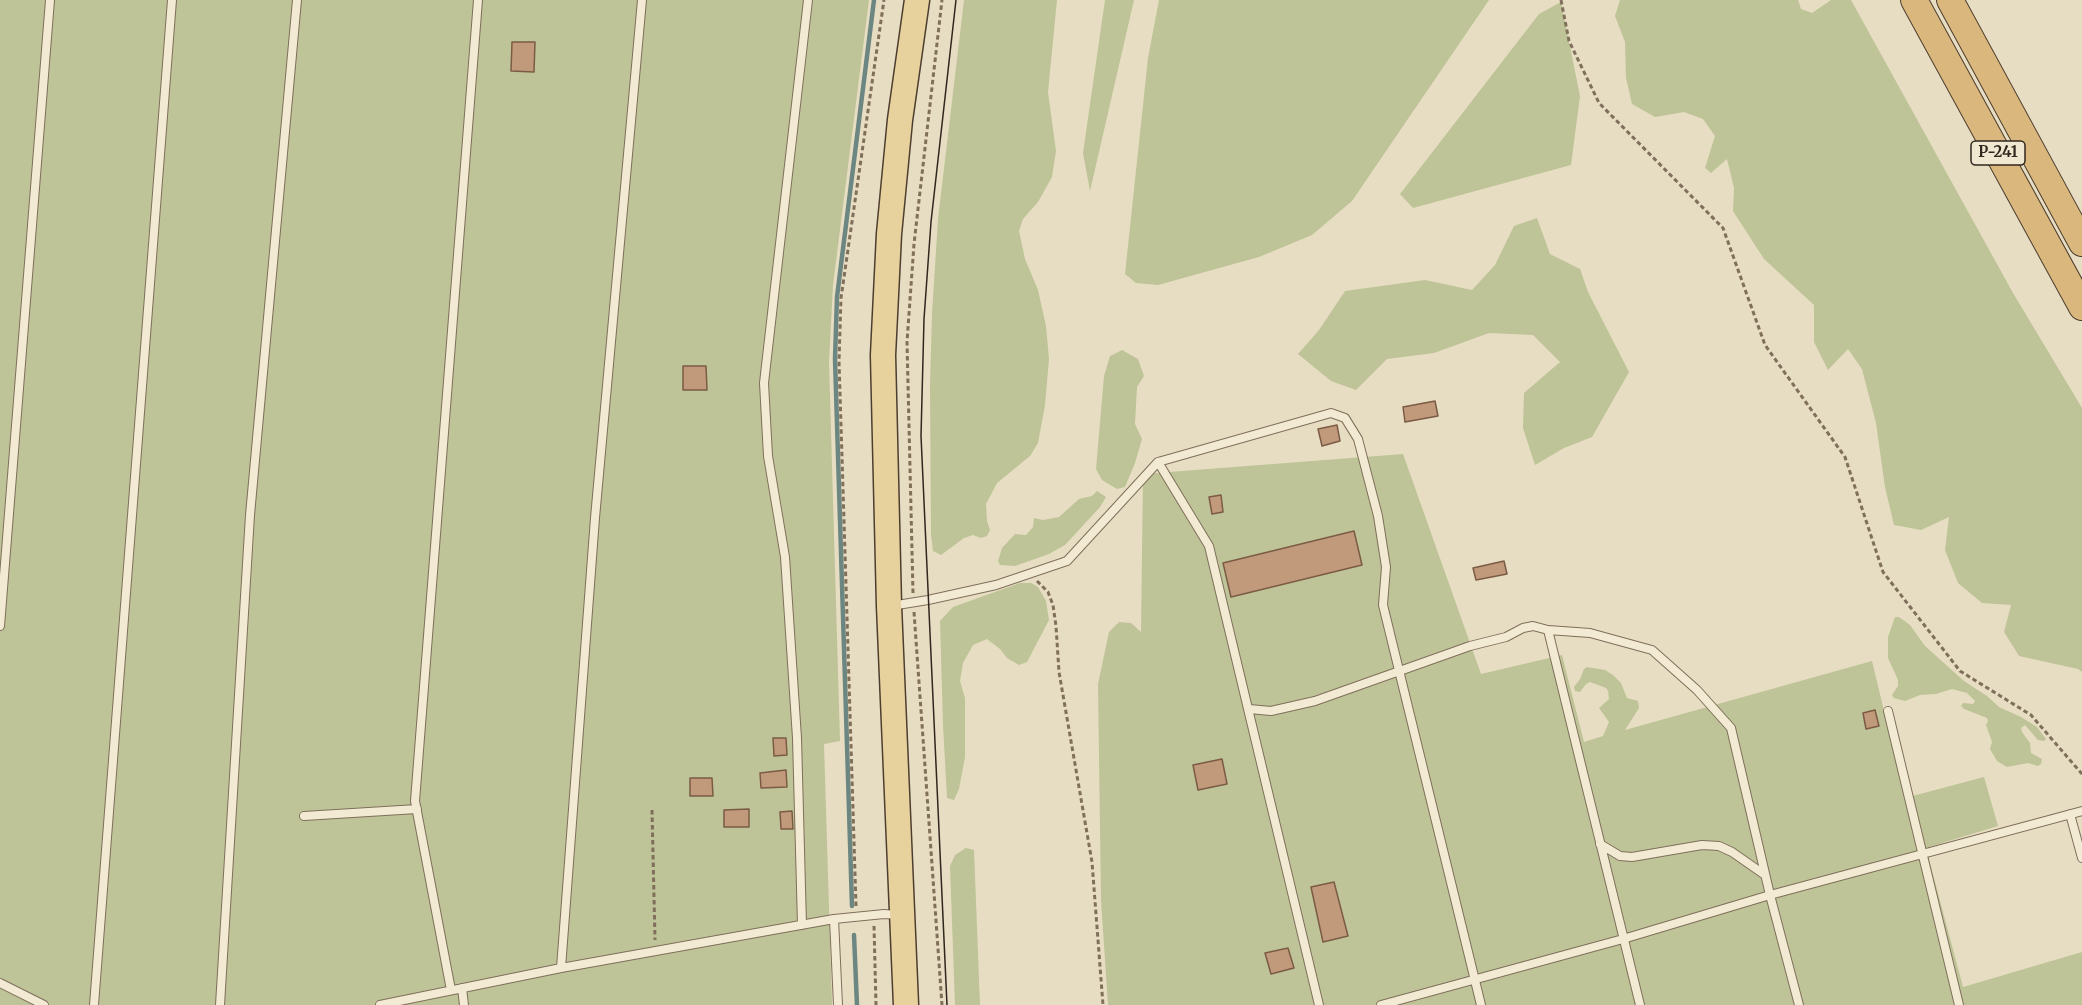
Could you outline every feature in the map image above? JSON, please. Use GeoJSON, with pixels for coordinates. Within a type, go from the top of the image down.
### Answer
{"type":"FeatureCollection","features":[{"type":"Feature","properties":{"kind":"highway","name":"Р-241"},"geometry":{"type":"LineString","coordinates":[[1914,0],[2082,306]]}},
{"type":"Feature","properties":{"kind":"highway","name":"Р-241"},"geometry":{"type":"LineString","coordinates":[[1950,0],[2082,243]]}},
{"type":"Feature","properties":{"kind":"main road"},"geometry":{"type":"LineString","coordinates":[[906,1005],[889,606],[883,355],[889,234],[900,120],[917,0]]}},
{"type":"Feature","properties":{"kind":"lane"},"geometry":{"type":"LineString","coordinates":[[0,626],[50,0]]}},
{"type":"Feature","properties":{"kind":"lane"},"geometry":{"type":"LineString","coordinates":[[94,1005],[172,0]]}},
{"type":"Feature","properties":{"kind":"lane"},"geometry":{"type":"LineString","coordinates":[[220,1005],[250,515],[297,0]]}},
{"type":"Feature","properties":{"kind":"lane"},"geometry":{"type":"LineString","coordinates":[[451,990],[416,801],[478,0]]}},
{"type":"Feature","properties":{"kind":"lane"},"geometry":{"type":"LineString","coordinates":[[561,968],[595,518],[642,0]]}},
{"type":"Feature","properties":{"kind":"lane"},"geometry":{"type":"LineString","coordinates":[[802,925],[797,738],[785,557],[768,456],[764,383],[808,0]]}},
{"type":"Feature","properties":{"kind":"lane"},"geometry":{"type":"LineString","coordinates":[[889,606],[996,585],[1067,561],[1158,462],[1331,413],[1345,418],[1358,439],[1378,516],[1386,567],[1383,605],[1481,1005]]}},
{"type":"Feature","properties":{"kind":"lane"},"geometry":{"type":"LineString","coordinates":[[1158,462],[1209,546],[1319,1005]]}},
{"type":"Feature","properties":{"kind":"lane"},"geometry":{"type":"LineString","coordinates":[[1249,709],[1271,711],[1297,705],[1470,646],[1506,637],[1523,628],[1533,626],[1548,630],[1590,633],[1647,648],[1663,659],[1697,690],[1731,728],[1765,875],[1799,1005]]}},
{"type":"Feature","properties":{"kind":"lane"},"geometry":{"type":"LineString","coordinates":[[1548,630],[1640,1005]]}},
{"type":"Feature","properties":{"kind":"lane"},"geometry":{"type":"LineString","coordinates":[[1888,711],[1959,1005]]}},
{"type":"Feature","properties":{"kind":"lane"},"geometry":{"type":"LineString","coordinates":[[304,816],[417,809]]}},
{"type":"Feature","properties":{"kind":"lane"},"geometry":{"type":"LineString","coordinates":[[1381,1005],[1623,939],[1770,895],[2082,811]]}},
{"type":"Feature","properties":{"kind":"lane"},"geometry":{"type":"LineString","coordinates":[[2070,814],[2082,858]]}},
{"type":"Feature","properties":{"kind":"lane"},"geometry":{"type":"LineString","coordinates":[[1600,844],[1620,856],[1632,857],[1702,845],[1719,846],[1732,852],[1765,875]]}},
{"type":"Feature","properties":{"kind":"lane"},"geometry":{"type":"LineString","coordinates":[[380,1005],[561,968],[834,919],[902,915]]}},
{"type":"Feature","properties":{"kind":"lane"},"geometry":{"type":"LineString","coordinates":[[834,919],[838,1005]]}},
{"type":"Feature","properties":{"kind":"lane"},"geometry":{"type":"LineString","coordinates":[[0,983],[44,1005]]}},
{"type":"Feature","properties":{"kind":"lane"},"geometry":{"type":"LineString","coordinates":[[462,988],[464,1005]]}},
{"type":"Feature","properties":{"kind":"path"},"geometry":{"type":"LineString","coordinates":[[856,917],[839,351],[843,286],[884,0]]}},
{"type":"Feature","properties":{"kind":"path"},"geometry":{"type":"LineString","coordinates":[[942,0],[923,154],[907,342],[914,602],[942,1005]]}},
{"type":"Feature","properties":{"kind":"path"},"geometry":{"type":"LineString","coordinates":[[1561,0],[1569,41],[1599,103],[1723,228],[1765,345],[1845,457],[1883,572],[1960,671],[2031,716],[2082,774]]}},
{"type":"Feature","properties":{"kind":"path"},"geometry":{"type":"LineString","coordinates":[[1029,574],[1048,592],[1053,605],[1059,672],[1092,862],[1103,1005]]}},
{"type":"Feature","properties":{"kind":"path"},"geometry":{"type":"LineString","coordinates":[[652,810],[656,951]]}},
{"type":"Feature","properties":{"kind":"path"},"geometry":{"type":"LineString","coordinates":[[873,915],[876,1005]]}},
{"type":"Feature","properties":{"kind":"green space"},"geometry":{"type":"Polygon","coordinates":[[[0,0],[869,0],[833,285],[829,362],[840,741],[824,744],[832,1005],[0,1005],[0,0]]]}},
{"type":"Feature","properties":{"kind":"green space"},"geometry":{"type":"Polygon","coordinates":[[[964,0],[1057,0],[1048,92],[1056,151],[1052,177],[1038,202],[1023,219],[1019,231],[1025,259],[1038,290],[1046,326],[1049,359],[1045,405],[1038,443],[1030,456],[997,483],[986,504],[990,530],[987,536],[981,538],[973,535],[964,538],[941,555],[933,551],[931,535],[932,314],[938,219],[964,0]]]}},
{"type":"Feature","properties":{"kind":"green space"},"geometry":{"type":"Polygon","coordinates":[[[1105,0],[1134,0],[1090,191],[1083,153],[1105,0]]]}},
{"type":"Feature","properties":{"kind":"green space"},"geometry":{"type":"Polygon","coordinates":[[[1159,0],[1489,0],[1352,201],[1312,235],[1259,257],[1158,285],[1136,283],[1125,274],[1148,58],[1159,0]]]}},
{"type":"Feature","properties":{"kind":"green space"},"geometry":{"type":"Polygon","coordinates":[[[1620,0],[1798,0],[1801,9],[1812,13],[1831,0],[1851,0],[2013,293],[2082,408],[2082,672],[2078,669],[2019,656],[2004,632],[2011,605],[1982,603],[1958,583],[1945,550],[1949,517],[1921,530],[1894,525],[1885,487],[1876,423],[1862,369],[1848,349],[1828,370],[1814,342],[1814,305],[1764,259],[1733,211],[1734,188],[1727,159],[1711,173],[1705,168],[1715,136],[1703,119],[1684,112],[1655,117],[1632,104],[1626,78],[1625,42],[1615,16],[1620,0]]]}},
{"type":"Feature","properties":{"kind":"green space"},"geometry":{"type":"Polygon","coordinates":[[[1561,2],[1580,96],[1571,165],[1413,208],[1400,194],[1539,14],[1561,2]]]}},
{"type":"Feature","properties":{"kind":"green space"},"geometry":{"type":"Polygon","coordinates":[[[1537,218],[1550,254],[1580,269],[1588,292],[1629,372],[1592,437],[1564,448],[1535,465],[1523,428],[1524,393],[1560,362],[1533,335],[1489,333],[1434,353],[1387,359],[1356,390],[1331,381],[1298,354],[1319,330],[1345,291],[1425,280],[1472,290],[1495,265],[1514,226],[1537,218]]]}},
{"type":"Feature","properties":{"kind":"green space"},"geometry":{"type":"Polygon","coordinates":[[[1122,350],[1138,359],[1144,376],[1137,387],[1135,424],[1142,439],[1125,487],[1117,489],[1102,480],[1096,469],[1104,376],[1110,356],[1122,350]]]}},
{"type":"Feature","properties":{"kind":"green space"},"geometry":{"type":"Polygon","coordinates":[[[1403,454],[1481,674],[1562,655],[1584,742],[1603,736],[1609,722],[1599,708],[1609,699],[1606,688],[1590,682],[1580,692],[1575,691],[1574,687],[1587,667],[1605,670],[1613,675],[1621,683],[1627,698],[1638,701],[1639,708],[1625,730],[1872,661],[1905,798],[1984,777],[1998,826],[1926,848],[1963,987],[2082,952],[2082,1005],[1108,1005],[1101,900],[1098,684],[1109,632],[1119,622],[1131,623],[1141,632],[1143,474],[1403,454]]]}},
{"type":"Feature","properties":{"kind":"green space"},"geometry":{"type":"Polygon","coordinates":[[[1097,491],[1106,497],[1100,507],[1065,545],[1049,554],[1015,566],[1000,565],[998,561],[1002,548],[1015,534],[1026,535],[1033,527],[1034,518],[1043,520],[1059,517],[1079,499],[1092,496],[1097,491]]]}},
{"type":"Feature","properties":{"kind":"green space"},"geometry":{"type":"Polygon","coordinates":[[[1020,583],[1031,583],[1038,587],[1046,601],[1049,620],[1027,662],[1019,665],[1007,658],[987,639],[973,645],[963,663],[960,681],[965,698],[965,757],[959,789],[954,800],[947,798],[940,621],[953,607],[1020,583]]]}},
{"type":"Feature","properties":{"kind":"green space"},"geometry":{"type":"Polygon","coordinates":[[[1895,617],[1899,617],[1910,625],[1925,646],[1964,681],[1999,707],[2037,727],[2046,739],[2044,741],[2038,740],[2025,725],[2021,728],[2030,743],[2031,753],[2042,759],[2041,764],[2038,766],[2028,763],[2007,767],[1997,761],[1990,749],[1992,742],[1986,725],[1987,718],[1961,706],[1963,703],[1973,704],[1975,701],[1967,693],[1952,689],[1936,694],[1920,695],[1905,701],[1894,698],[1892,695],[1898,686],[1898,680],[1888,658],[1888,637],[1895,617]]]}},
{"type":"Feature","properties":{"kind":"green space"},"geometry":{"type":"Polygon","coordinates":[[[966,848],[974,850],[980,1005],[955,1005],[950,866],[955,855],[966,848]]]}},
{"type":"Feature","properties":{"kind":"building"},"geometry":{"type":"Polygon","coordinates":[[[512,42],[535,42],[534,72],[511,71],[512,42]]]}},
{"type":"Feature","properties":{"kind":"building"},"geometry":{"type":"Polygon","coordinates":[[[683,366],[706,366],[707,390],[683,390],[683,366]]]}},
{"type":"Feature","properties":{"kind":"building"},"geometry":{"type":"Polygon","coordinates":[[[1435,401],[1438,416],[1405,422],[1403,407],[1435,401]]]}},
{"type":"Feature","properties":{"kind":"building"},"geometry":{"type":"Polygon","coordinates":[[[1337,425],[1340,441],[1322,446],[1318,429],[1337,425]]]}},
{"type":"Feature","properties":{"kind":"building"},"geometry":{"type":"Polygon","coordinates":[[[1221,495],[1223,512],[1212,514],[1209,497],[1221,495]]]}},
{"type":"Feature","properties":{"kind":"building"},"geometry":{"type":"Polygon","coordinates":[[[1354,531],[1362,565],[1231,597],[1223,563],[1354,531]]]}},
{"type":"Feature","properties":{"kind":"building"},"geometry":{"type":"Polygon","coordinates":[[[1504,561],[1507,574],[1476,580],[1473,568],[1504,561]]]}},
{"type":"Feature","properties":{"kind":"building"},"geometry":{"type":"Polygon","coordinates":[[[1875,710],[1879,726],[1866,729],[1863,713],[1875,710]]]}},
{"type":"Feature","properties":{"kind":"building"},"geometry":{"type":"Polygon","coordinates":[[[773,738],[786,738],[787,755],[774,756],[773,738]]]}},
{"type":"Feature","properties":{"kind":"building"},"geometry":{"type":"Polygon","coordinates":[[[1222,759],[1227,784],[1198,790],[1193,765],[1222,759]]]}},
{"type":"Feature","properties":{"kind":"building"},"geometry":{"type":"Polygon","coordinates":[[[786,770],[787,787],[761,788],[760,773],[786,770]]]}},
{"type":"Feature","properties":{"kind":"building"},"geometry":{"type":"Polygon","coordinates":[[[690,778],[712,778],[713,796],[690,796],[690,778]]]}},
{"type":"Feature","properties":{"kind":"building"},"geometry":{"type":"Polygon","coordinates":[[[749,809],[749,827],[724,827],[724,810],[749,809]]]}},
{"type":"Feature","properties":{"kind":"building"},"geometry":{"type":"Polygon","coordinates":[[[792,811],[793,829],[781,829],[780,812],[792,811]]]}},
{"type":"Feature","properties":{"kind":"building"},"geometry":{"type":"Polygon","coordinates":[[[1334,882],[1348,936],[1323,942],[1311,887],[1334,882]]]}},
{"type":"Feature","properties":{"kind":"building"},"geometry":{"type":"Polygon","coordinates":[[[1288,948],[1294,968],[1271,974],[1265,953],[1288,948]]]}},
{"type":"Feature","properties":{"kind":"waterway"},"geometry":{"type":"LineString","coordinates":[[852,906],[835,359],[837,297],[874,0]]}},
{"type":"Feature","properties":{"kind":"waterway"},"geometry":{"type":"LineString","coordinates":[[854,935],[857,1005]]}},
{"type":"Feature","properties":{"kind":"tram line"},"geometry":{"type":"LineString","coordinates":[[947,1005],[921,436],[924,319],[931,222],[956,0]]}}]}
